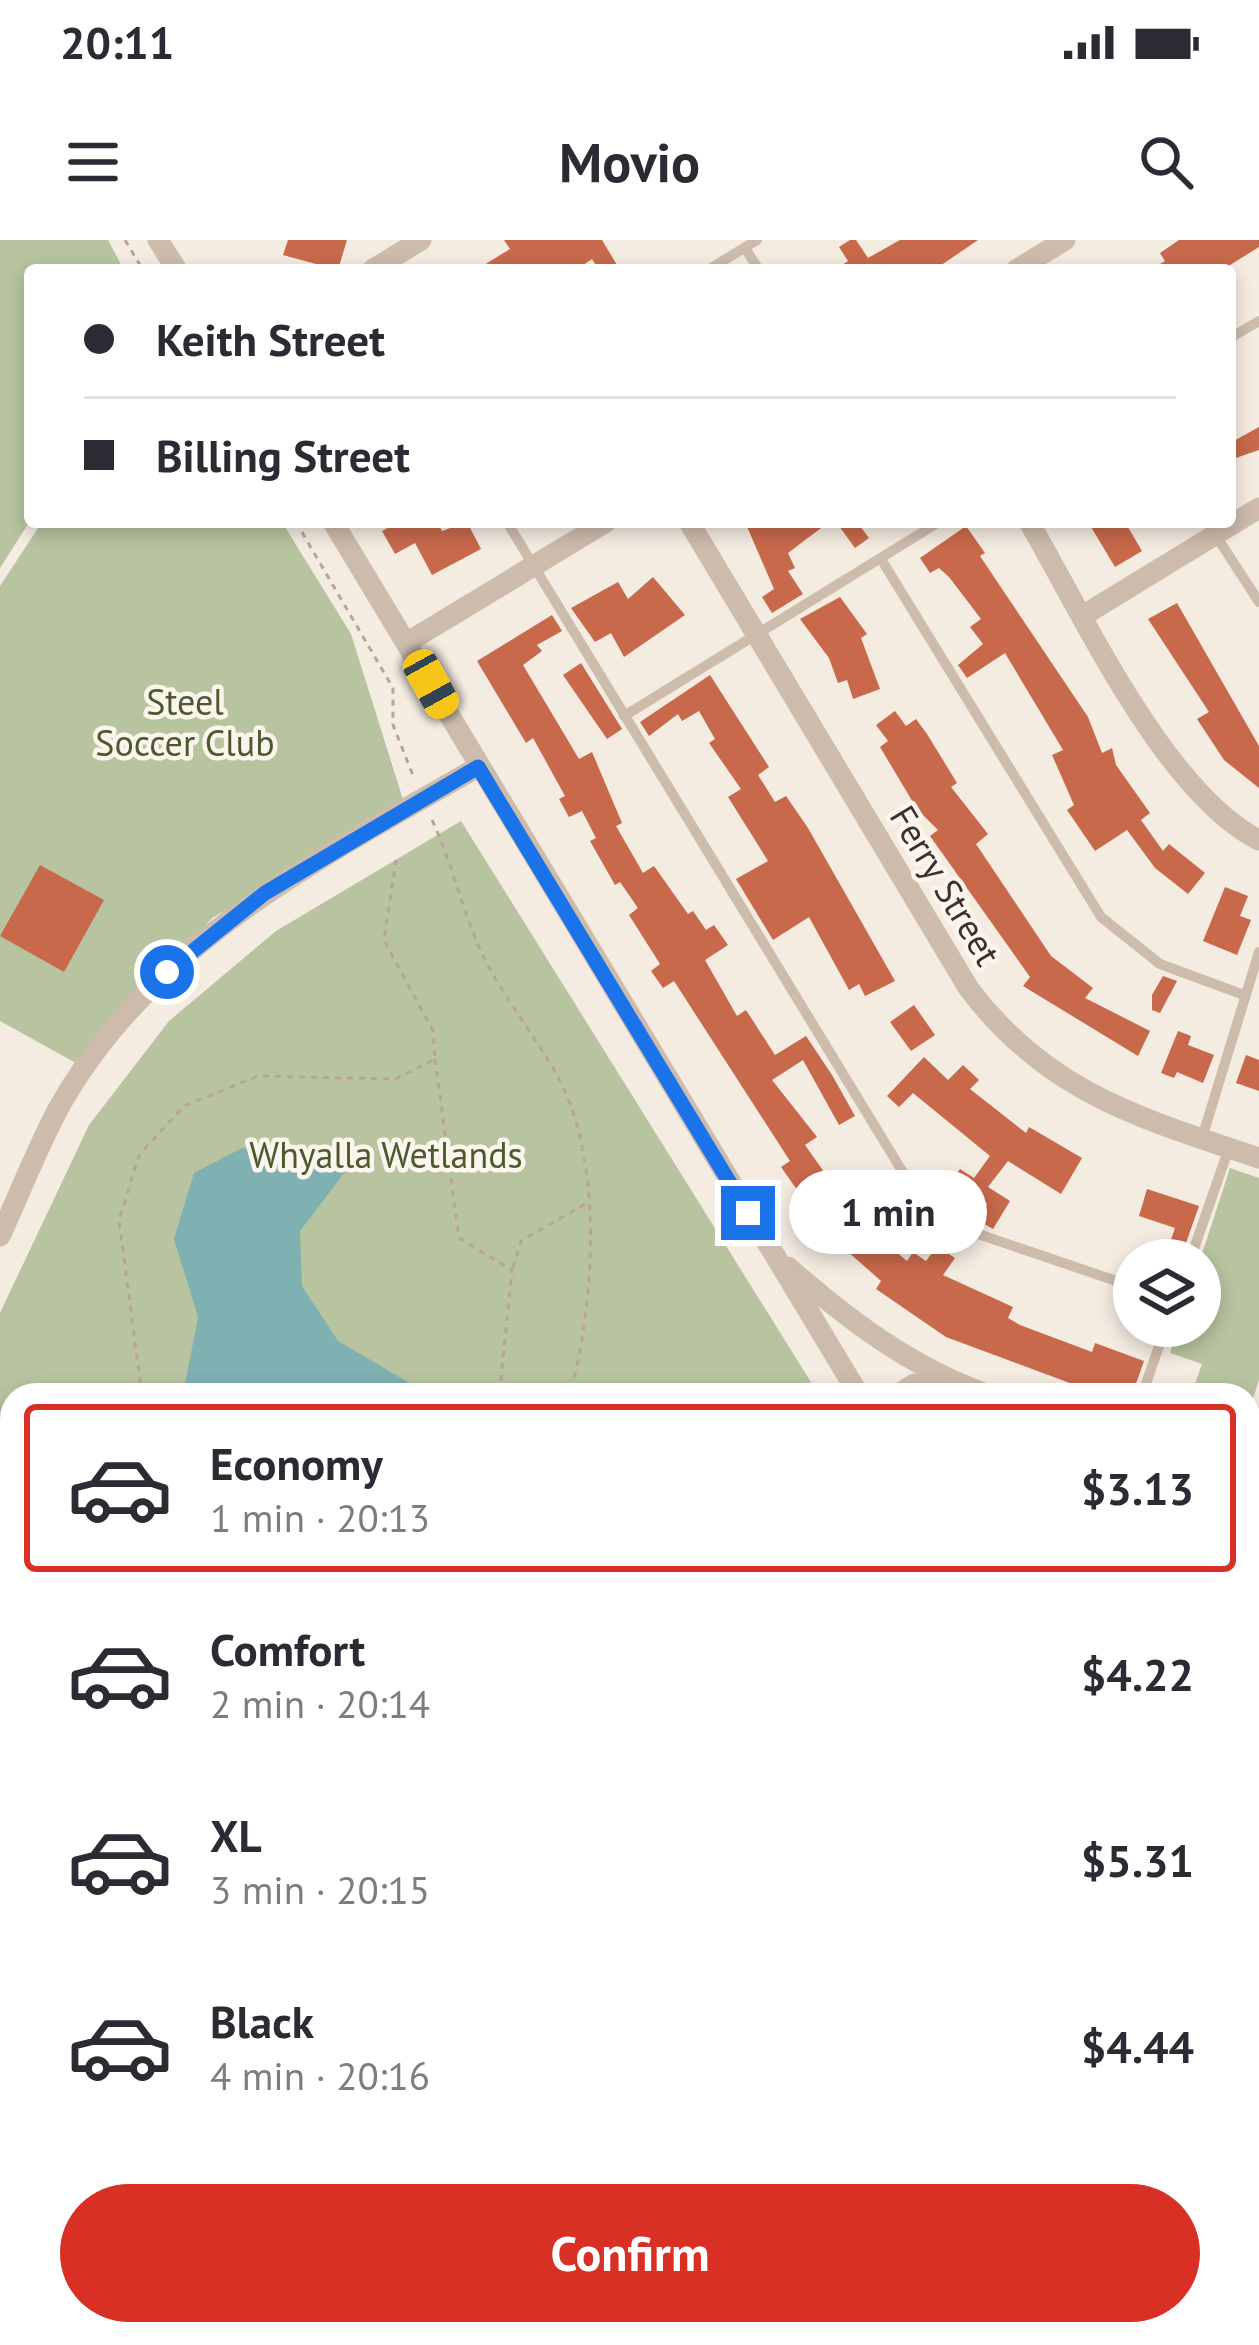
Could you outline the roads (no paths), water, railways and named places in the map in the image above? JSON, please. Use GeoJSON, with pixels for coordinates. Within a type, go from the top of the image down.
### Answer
{"type":"FeatureCollection","features":[{"type":"Feature","properties":{"kind":"street"},"geometry":{"type":"LineString","coordinates":[[382,264],[421,240]]}},
{"type":"Feature","properties":{"kind":"street"},"geometry":{"type":"LineString","coordinates":[[1026,264],[1062,241]]}},
{"type":"Feature","properties":{"kind":"street"},"geometry":{"type":"LineString","coordinates":[[337,528],[852,1383]]}},
{"type":"Feature","properties":{"kind":"street"},"geometry":{"type":"LineString","coordinates":[[408,642],[596,528]]}},
{"type":"Feature","properties":{"kind":"street","name":"Ferry Street"},"geometry":{"type":"LineString","coordinates":[[693,528],[969,989],[996,1024],[1036,1063],[1106,1102],[1259,1158]]}},
{"type":"Feature","properties":{"kind":"street"},"geometry":{"type":"LineString","coordinates":[[1033,528],[1168,756],[1208,802],[1259,840]]}},
{"type":"Feature","properties":{"kind":"street"},"geometry":{"type":"LineString","coordinates":[[1084,615],[1211,529]]}},
{"type":"Feature","properties":{"kind":"street"},"geometry":{"type":"LineString","coordinates":[[0,1236],[58,1110],[135,1003],[200,941],[265,893],[478,767]]}},
{"type":"Feature","properties":{"kind":"street"},"geometry":{"type":"LineString","coordinates":[[773,1253],[842,1314],[957,1383]]}},
{"type":"Feature","properties":{"kind":"lane"},"geometry":{"type":"LineString","coordinates":[[718,264],[757,240]]}},
{"type":"Feature","properties":{"kind":"lane"},"geometry":{"type":"LineString","coordinates":[[745,248],[755,264]]}},
{"type":"Feature","properties":{"kind":"lane"},"geometry":{"type":"LineString","coordinates":[[511,528],[907,1180],[981,1235],[1113,1280]]}},
{"type":"Feature","properties":{"kind":"lane"},"geometry":{"type":"LineString","coordinates":[[624,716],[930,528]]}},
{"type":"Feature","properties":{"kind":"lane"},"geometry":{"type":"LineString","coordinates":[[1211,529],[1259,602]]}},
{"type":"Feature","properties":{"kind":"lane"},"geometry":{"type":"LineString","coordinates":[[881,559],[1101,917],[1160,964],[1244,995]]}},
{"type":"Feature","properties":{"kind":"lane"},"geometry":{"type":"LineString","coordinates":[[1202,1138],[1259,952]]}},
{"type":"Feature","properties":{"kind":"lane"},"geometry":{"type":"LineString","coordinates":[[1197,1239],[1229,1148]]}},
{"type":"Feature","properties":{"kind":"lane"},"geometry":{"type":"LineString","coordinates":[[1146,1383],[1159,1347]]}},
{"type":"Feature","properties":{"kind":"water"},"geometry":{"type":"Polygon","coordinates":[[[242,1148],[355,1159],[300,1231],[302,1286],[338,1341],[410,1383],[185,1383],[198,1317],[174,1239],[194,1173],[242,1148]]]}},
{"type":"Feature","properties":{"kind":"park label","name":"Steel Soccer Club"},"geometry":{"type":"Point","coordinates":[185,722]}},
{"type":"Feature","properties":{"kind":"park label","name":"Whyalla Wetlands"},"geometry":{"type":"Point","coordinates":[386,1154]}}]}
